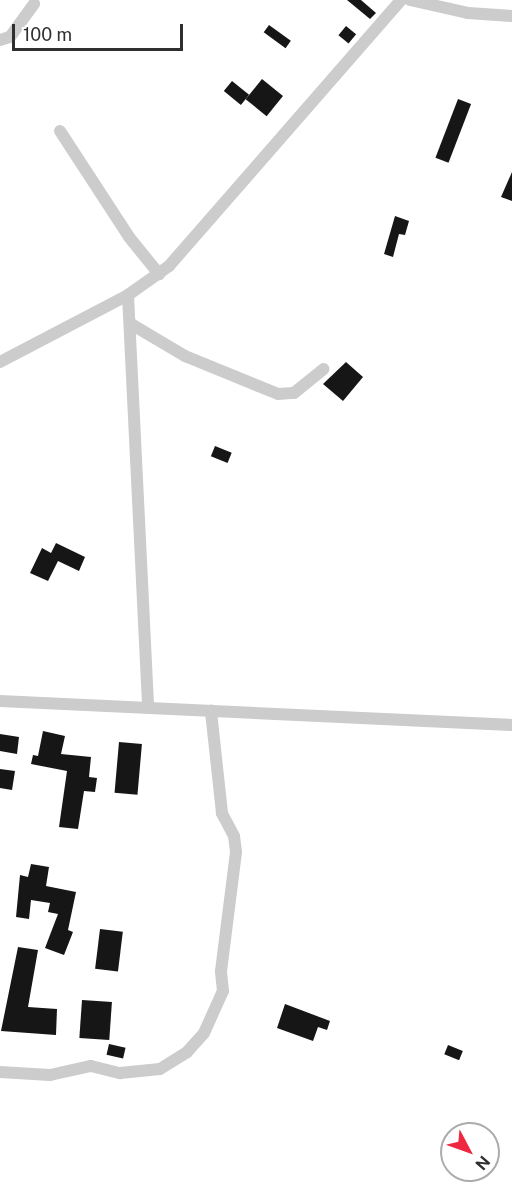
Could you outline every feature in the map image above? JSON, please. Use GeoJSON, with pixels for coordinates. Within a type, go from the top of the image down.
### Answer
{"type":"FeatureCollection","features":[{"type":"Feature","properties":{"kind":"street"},"geometry":{"type":"LineString","coordinates":[[0,362],[128,295],[159,274],[221,211],[401,0]]}},
{"type":"Feature","properties":{"kind":"street"},"geometry":{"type":"LineString","coordinates":[[410,0],[468,13],[512,16]]}},
{"type":"Feature","properties":{"kind":"street"},"geometry":{"type":"LineString","coordinates":[[0,40],[10,37],[34,4]]}},
{"type":"Feature","properties":{"kind":"street"},"geometry":{"type":"LineString","coordinates":[[60,131],[129,237],[159,274]]}},
{"type":"Feature","properties":{"kind":"street"},"geometry":{"type":"LineString","coordinates":[[128,295],[132,324],[148,708]]}},
{"type":"Feature","properties":{"kind":"street"},"geometry":{"type":"LineString","coordinates":[[132,324],[185,356],[278,394],[294,393],[324,369]]}},
{"type":"Feature","properties":{"kind":"street"},"geometry":{"type":"LineString","coordinates":[[0,701],[512,725]]}},
{"type":"Feature","properties":{"kind":"street"},"geometry":{"type":"LineString","coordinates":[[0,1072],[50,1075],[91,1066],[120,1073],[160,1069],[188,1052],[204,1033],[223,991],[221,971],[236,852],[234,836],[222,813],[211,711]]}},
{"type":"Feature","properties":{"kind":"building"},"geometry":{"type":"Polygon","coordinates":[[[347,0],[361,0],[376,13],[370,19],[347,0]]]}},
{"type":"Feature","properties":{"kind":"building"},"geometry":{"type":"Polygon","coordinates":[[[269,25],[291,41],[286,48],[264,32],[269,25]]]}},
{"type":"Feature","properties":{"kind":"building"},"geometry":{"type":"Polygon","coordinates":[[[346,26],[356,34],[349,44],[338,35],[346,26]]]}},
{"type":"Feature","properties":{"kind":"building"},"geometry":{"type":"Polygon","coordinates":[[[262,79],[283,96],[267,116],[246,99],[262,79]]]}},
{"type":"Feature","properties":{"kind":"building"},"geometry":{"type":"Polygon","coordinates":[[[232,81],[249,95],[241,105],[224,91],[232,81]]]}},
{"type":"Feature","properties":{"kind":"building"},"geometry":{"type":"Polygon","coordinates":[[[458,99],[471,104],[448,163],[435,158],[458,99]]]}},
{"type":"Feature","properties":{"kind":"building"},"geometry":{"type":"Polygon","coordinates":[[[512,172],[512,201],[501,197],[512,172]]]}},
{"type":"Feature","properties":{"kind":"building"},"geometry":{"type":"Polygon","coordinates":[[[395,216],[409,221],[405,235],[399,234],[393,257],[384,254],[395,216]]]}},
{"type":"Feature","properties":{"kind":"building"},"geometry":{"type":"Polygon","coordinates":[[[346,362],[363,377],[343,401],[323,384],[346,362]]]}},
{"type":"Feature","properties":{"kind":"building"},"geometry":{"type":"Polygon","coordinates":[[[215,446],[232,453],[228,463],[211,456],[215,446]]]}},
{"type":"Feature","properties":{"kind":"building"},"geometry":{"type":"Polygon","coordinates":[[[56,543],[85,557],[79,571],[58,561],[48,581],[30,573],[42,548],[51,553],[56,543]]]}},
{"type":"Feature","properties":{"kind":"building"},"geometry":{"type":"Polygon","coordinates":[[[43,731],[65,736],[61,754],[91,757],[89,777],[97,778],[95,792],[84,791],[78,829],[59,827],[67,771],[31,764],[33,755],[38,756],[43,731]]]}},
{"type":"Feature","properties":{"kind":"building"},"geometry":{"type":"Polygon","coordinates":[[[0,734],[19,737],[17,754],[0,751],[0,734]]]}},
{"type":"Feature","properties":{"kind":"building"},"geometry":{"type":"Polygon","coordinates":[[[119,742],[142,744],[137,795],[115,793],[119,742]]]}},
{"type":"Feature","properties":{"kind":"building"},"geometry":{"type":"Polygon","coordinates":[[[0,769],[15,771],[12,790],[0,788],[0,769]]]}},
{"type":"Feature","properties":{"kind":"building"},"geometry":{"type":"Polygon","coordinates":[[[31,864],[49,867],[46,886],[76,892],[68,930],[73,932],[64,955],[45,948],[58,914],[48,912],[50,903],[31,900],[29,919],[16,917],[20,875],[28,877],[31,864]]]}},
{"type":"Feature","properties":{"kind":"building"},"geometry":{"type":"Polygon","coordinates":[[[100,929],[123,932],[118,972],[95,969],[100,929]]]}},
{"type":"Feature","properties":{"kind":"building"},"geometry":{"type":"Polygon","coordinates":[[[18,947],[38,950],[28,1007],[57,1009],[56,1035],[1,1031],[18,947]]]}},
{"type":"Feature","properties":{"kind":"building"},"geometry":{"type":"Polygon","coordinates":[[[82,1000],[112,1002],[109,1040],[79,1038],[82,1000]]]}},
{"type":"Feature","properties":{"kind":"building"},"geometry":{"type":"Polygon","coordinates":[[[285,1004],[330,1021],[327,1030],[318,1027],[313,1041],[277,1028],[285,1004]]]}},
{"type":"Feature","properties":{"kind":"building"},"geometry":{"type":"Polygon","coordinates":[[[109,1044],[126,1048],[123,1059],[107,1055],[109,1044]]]}},
{"type":"Feature","properties":{"kind":"building"},"geometry":{"type":"Polygon","coordinates":[[[448,1045],[463,1051],[459,1060],[444,1054],[448,1045]]]}}]}
